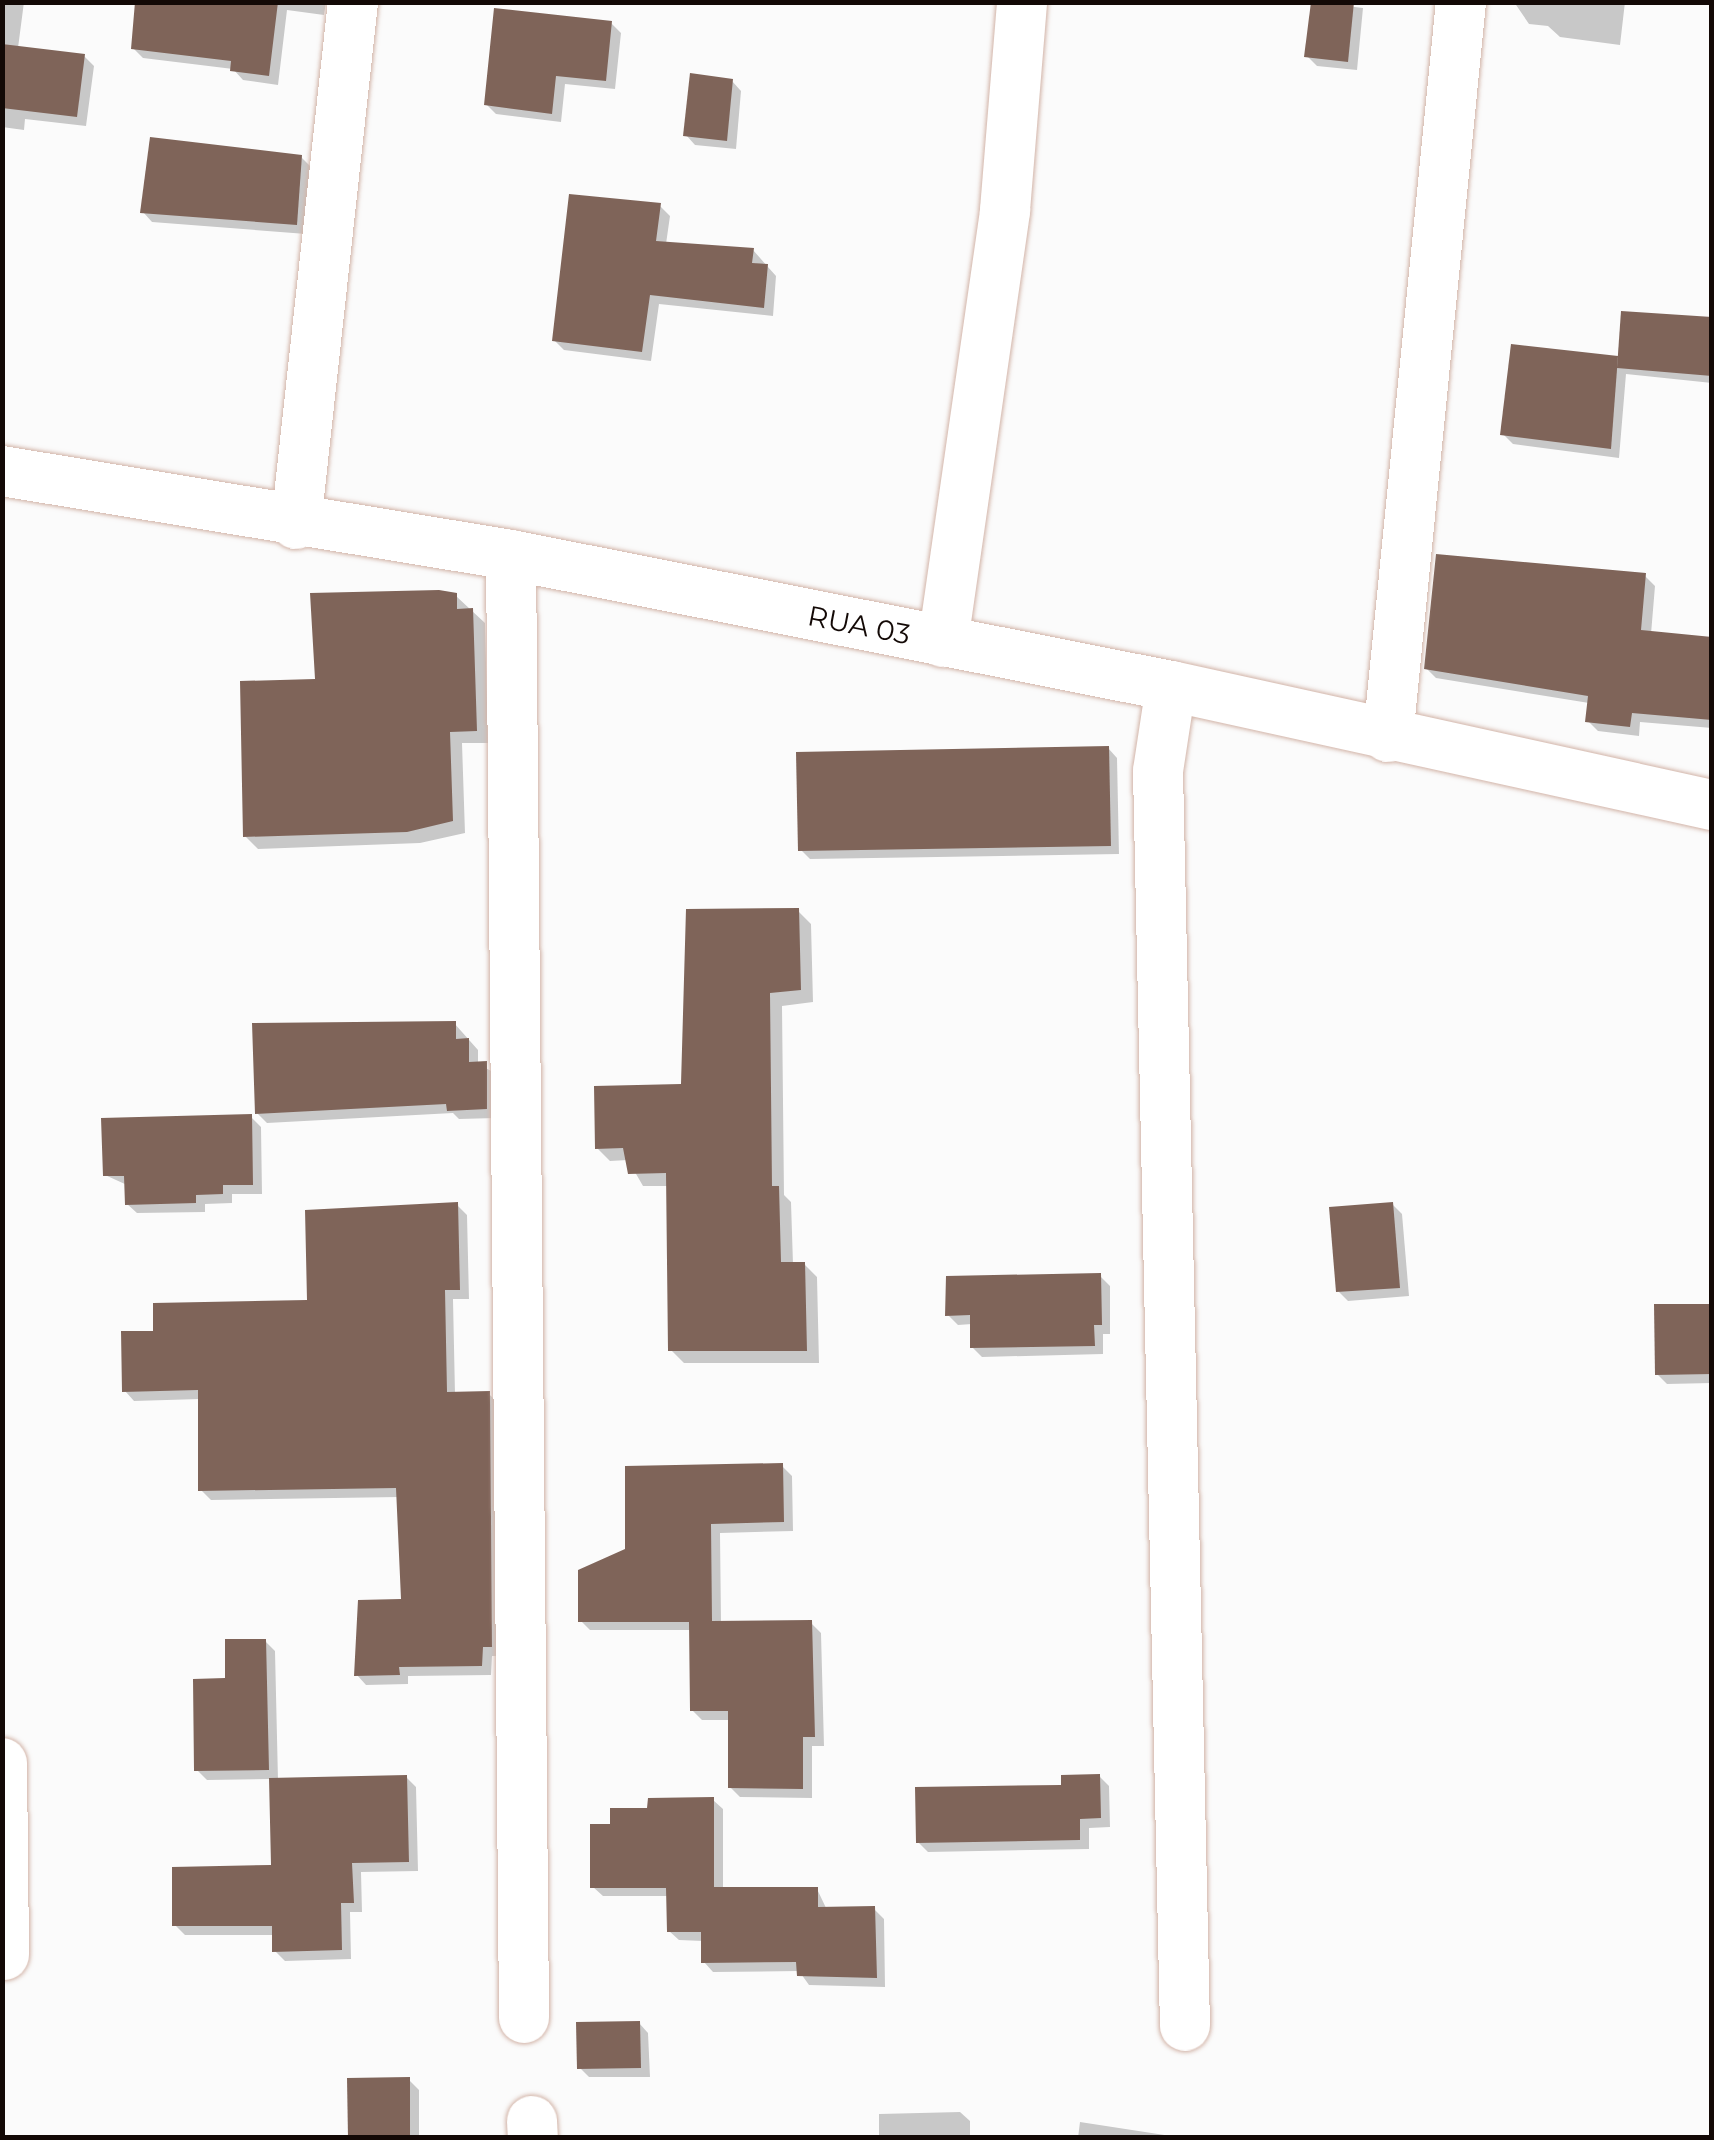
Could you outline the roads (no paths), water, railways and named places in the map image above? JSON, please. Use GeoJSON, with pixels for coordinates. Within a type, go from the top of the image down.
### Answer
{"type":"FeatureCollection","features":[{"type":"Feature","properties":{"kind":"street"},"geometry":{"type":"LineString","coordinates":[[296,524],[353,2]]}},
{"type":"Feature","properties":{"kind":"street"},"geometry":{"type":"LineString","coordinates":[[943,642],[1004,210],[1022,2]]}},
{"type":"Feature","properties":{"kind":"street"},"geometry":{"type":"LineString","coordinates":[[1388,737],[1461,2]]}},
{"type":"Feature","properties":{"kind":"street","name":"RUA 03"},"geometry":{"type":"LineString","coordinates":[[2,471],[296,524],[511,555],[1172,686],[1388,737],[1712,805]]}},
{"type":"Feature","properties":{"kind":"street"},"geometry":{"type":"LineString","coordinates":[[511,555],[524,2018]]}},
{"type":"Feature","properties":{"kind":"street"},"geometry":{"type":"LineString","coordinates":[[1172,686],[1158,772],[1184,2026]]}},
{"type":"Feature","properties":{"kind":"street"},"geometry":{"type":"LineString","coordinates":[[2,1763],[4,1955]]}}]}
